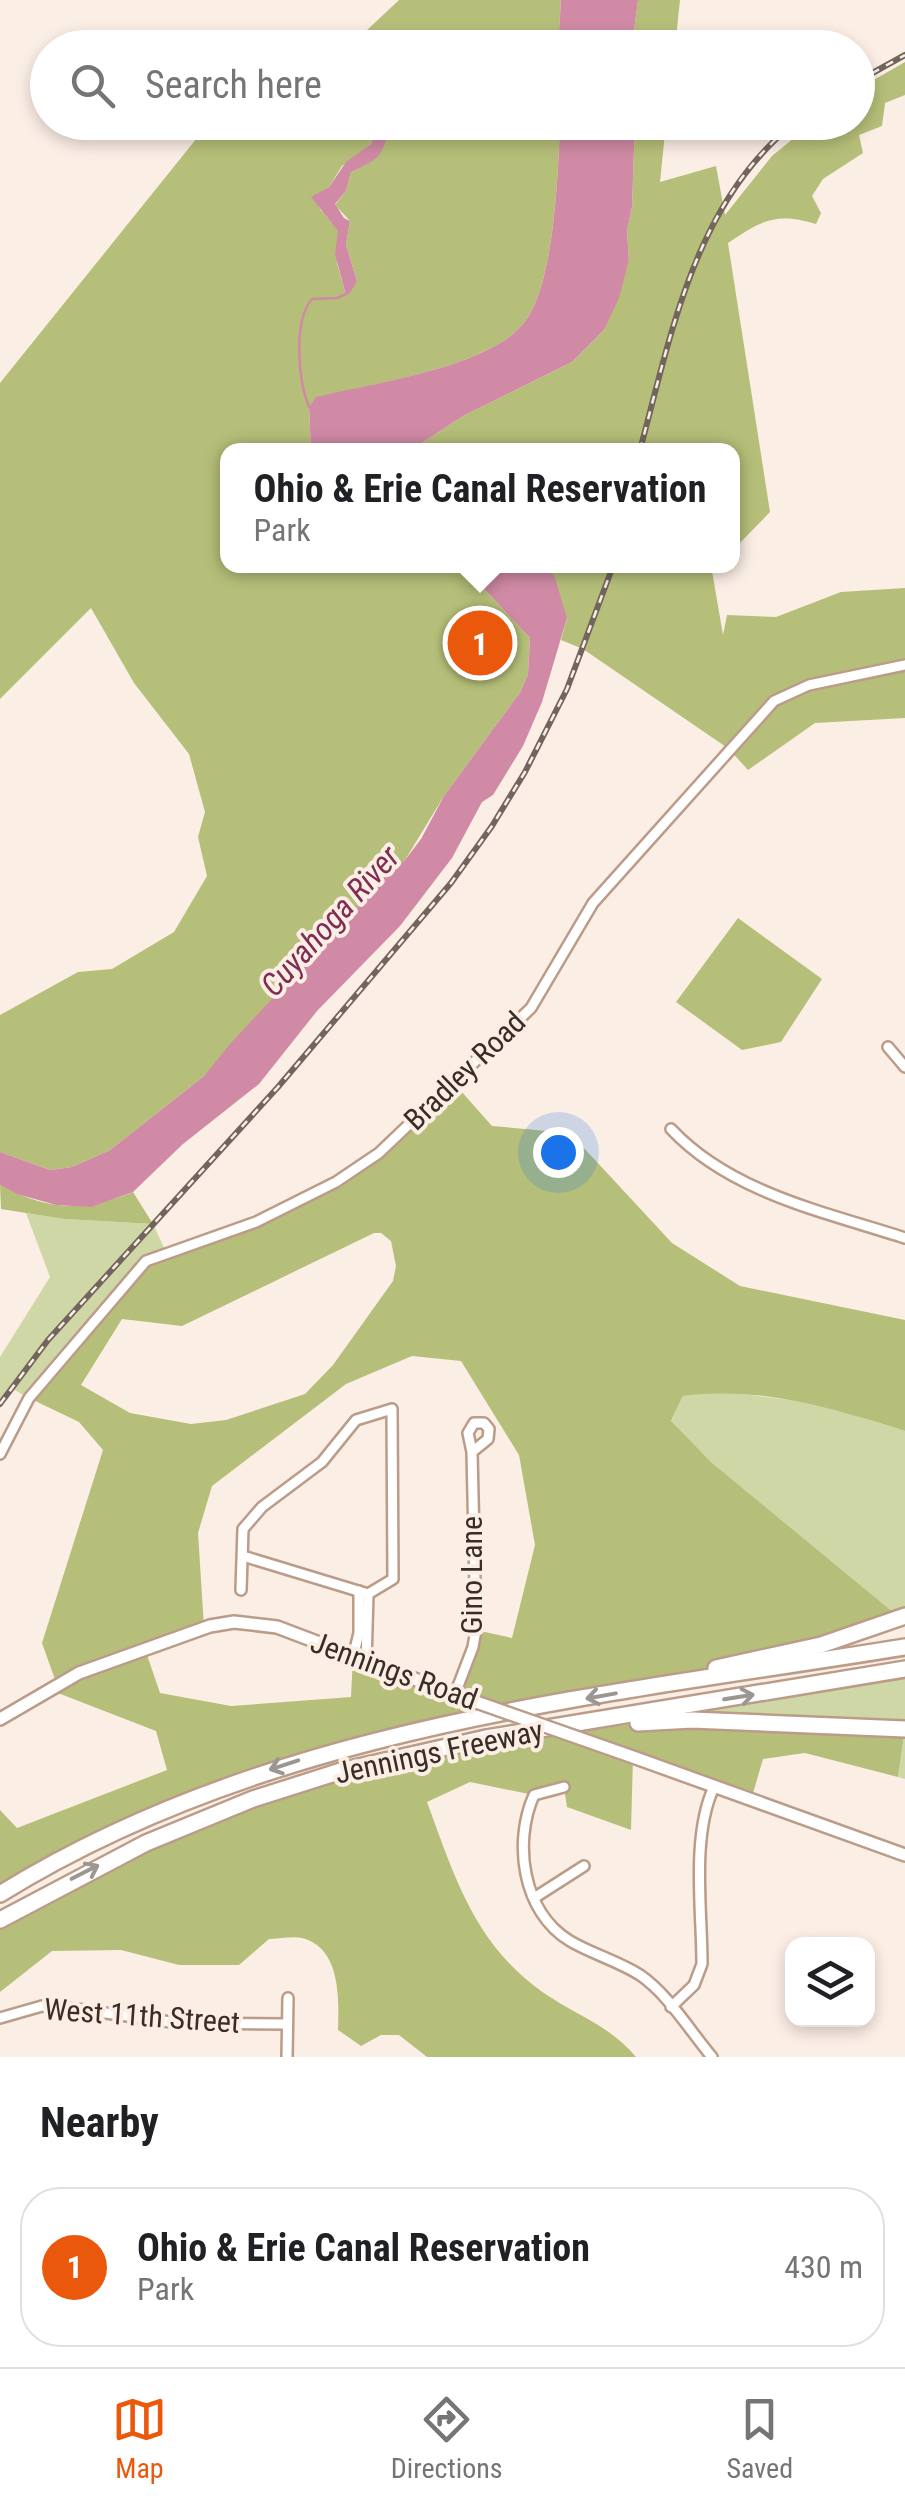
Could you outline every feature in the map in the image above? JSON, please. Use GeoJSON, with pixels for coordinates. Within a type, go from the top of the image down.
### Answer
{"type":"FeatureCollection","features":[{"type":"Feature","properties":{"kind":"highway"},"geometry":{"type":"LineString","coordinates":[[655,1686],[821,1645],[905,1616]]}},
{"type":"Feature","properties":{"kind":"highway","name":"Jennings Freeway"},"geometry":{"type":"LineString","coordinates":[[0,1894],[154,1814],[310,1757],[453,1722],[905,1647]]}},
{"type":"Feature","properties":{"kind":"highway","name":"Jennings Freeway"},"geometry":{"type":"LineString","coordinates":[[0,1920],[146,1842],[254,1799],[394,1757],[486,1738],[905,1670]]}},
{"type":"Feature","properties":{"kind":"highway"},"geometry":{"type":"LineString","coordinates":[[540,1731],[692,1720],[905,1729]]}},
{"type":"Feature","properties":{"kind":"street","name":"Bradley Road"},"geometry":{"type":"LineString","coordinates":[[0,1454],[29,1398],[146,1261],[256,1222],[336,1182],[379,1153],[531,1008],[593,902],[774,701],[810,685],[905,664]]}},
{"type":"Feature","properties":{"kind":"street"},"geometry":{"type":"LineString","coordinates":[[888,1048],[905,1067]]}},
{"type":"Feature","properties":{"kind":"street"},"geometry":{"type":"LineString","coordinates":[[671,1129],[687,1146],[760,1190],[905,1238]]}},
{"type":"Feature","properties":{"kind":"street"},"geometry":{"type":"LineString","coordinates":[[241,1590],[242,1528],[262,1507],[322,1462],[356,1420],[392,1409],[393,1579],[363,1593],[243,1556]]}},
{"type":"Feature","properties":{"kind":"street","name":"Gino Lane"},"geometry":{"type":"LineString","coordinates":[[459,1695],[476,1630],[472,1452]]}},
{"type":"Feature","properties":{"kind":"street"},"geometry":{"type":"LineString","coordinates":[[352,1656],[363,1593]]}},
{"type":"Feature","properties":{"kind":"street"},"geometry":{"type":"LineString","coordinates":[[363,1593],[366,1662]]}},
{"type":"Feature","properties":{"kind":"street","name":"Jennings Road"},"geometry":{"type":"LineString","coordinates":[[0,1719],[79,1673],[210,1626],[254,1622],[277,1627],[905,1855]]}},
{"type":"Feature","properties":{"kind":"street"},"geometry":{"type":"LineString","coordinates":[[564,1787],[534,1795],[525,1814],[524,1871],[534,1898],[567,1939],[642,1976],[712,2057]]}},
{"type":"Feature","properties":{"kind":"street"},"geometry":{"type":"LineString","coordinates":[[672,2007],[694,1984],[702,1964],[701,1835],[704,1808],[714,1787]]}},
{"type":"Feature","properties":{"kind":"street"},"geometry":{"type":"LineString","coordinates":[[534,1898],[584,1866]]}},
{"type":"Feature","properties":{"kind":"street"},"geometry":{"type":"LineString","coordinates":[[287,2057],[288,1998]]}},
{"type":"Feature","properties":{"kind":"street","name":"West 11th Street"},"geometry":{"type":"LineString","coordinates":[[0,2018],[42,2006],[62,2006],[178,2023],[286,2024]]}},
{"type":"Feature","properties":{"kind":"green space"},"geometry":{"type":"Polygon","coordinates":[[[399,0],[561,0],[559,30],[367,30],[399,0]]]}},
{"type":"Feature","properties":{"kind":"green space"},"geometry":{"type":"Polygon","coordinates":[[[638,0],[680,0],[677,30],[634,30],[638,0]]]}},
{"type":"Feature","properties":{"kind":"green space"},"geometry":{"type":"Polygon","coordinates":[[[905,62],[905,95],[885,103],[882,126],[875,129],[875,79],[905,62]]]}},
{"type":"Feature","properties":{"kind":"green space"},"geometry":{"type":"Polygon","coordinates":[[[195,140],[373,140],[342,166],[329,187],[316,195],[320,209],[339,231],[337,263],[345,292],[357,281],[346,245],[350,221],[335,205],[346,191],[351,172],[373,157],[385,140],[559,140],[548,256],[534,306],[523,324],[506,339],[456,363],[316,398],[309,407],[311,443],[220,443],[220,573],[470,573],[530,638],[528,674],[521,691],[444,796],[405,860],[204,1076],[110,1150],[72,1167],[50,1170],[0,1152],[0,1015],[78,972],[112,969],[174,932],[207,876],[198,837],[205,812],[189,754],[134,683],[91,608],[0,699],[0,383],[195,140]]]}},
{"type":"Feature","properties":{"kind":"green space"},"geometry":{"type":"Polygon","coordinates":[[[634,140],[664,140],[660,182],[716,166],[725,215],[772,156],[791,140],[860,140],[863,153],[823,179],[812,196],[821,213],[816,224],[770,220],[728,243],[770,512],[740,543],[740,443],[422,443],[463,416],[572,362],[604,330],[629,260],[627,231],[632,207],[634,140]]]}},
{"type":"Feature","properties":{"kind":"green space"},"geometry":{"type":"Polygon","coordinates":[[[543,573],[712,573],[723,635],[727,615],[776,617],[841,592],[905,588],[905,718],[815,723],[748,770],[729,749],[583,649],[561,640],[567,618],[543,573]]]}},
{"type":"Feature","properties":{"kind":"green space"},"geometry":{"type":"Polygon","coordinates":[[[738,918],[822,979],[781,1042],[742,1050],[676,1002],[738,918]]]}},
{"type":"Feature","properties":{"kind":"green space"},"geometry":{"type":"Polygon","coordinates":[[[453,1082],[492,1126],[570,1133],[672,1243],[740,1286],[905,1320],[905,1431],[823,1407],[741,1394],[683,1396],[671,1421],[711,1462],[893,1612],[842,1638],[695,1674],[453,1722],[233,1783],[0,1894],[0,1810],[17,1828],[167,1770],[156,1731],[50,1690],[57,1685],[42,1643],[103,1450],[79,1422],[29,1398],[146,1261],[256,1222],[379,1153],[453,1082]],[[374,1233],[182,1326],[122,1319],[81,1385],[130,1413],[191,1424],[226,1420],[305,1394],[333,1365],[393,1281],[396,1266],[391,1241],[374,1233]],[[412,1356],[346,1384],[212,1486],[198,1533],[204,1627],[145,1649],[160,1693],[231,1706],[351,1697],[353,1657],[455,1694],[476,1630],[512,1638],[535,1545],[519,1455],[461,1361],[412,1356]]]}},
{"type":"Feature","properties":{"kind":"green space"},"geometry":{"type":"Polygon","coordinates":[[[0,1185],[34,1200],[66,1206],[98,1203],[133,1192],[153,1224],[64,1219],[1,1209],[0,1185]]]}},
{"type":"Feature","properties":{"kind":"green space"},"geometry":{"type":"Polygon","coordinates":[[[26,1213],[153,1224],[167,1254],[29,1398],[11,1388],[0,1403],[0,1357],[50,1277],[26,1213]]]}},
{"type":"Feature","properties":{"kind":"green space"},"geometry":{"type":"Polygon","coordinates":[[[719,1391],[815,1403],[905,1431],[905,1607],[893,1612],[711,1462],[671,1422],[683,1396],[719,1391]]]}},
{"type":"Feature","properties":{"kind":"green space"},"geometry":{"type":"Polygon","coordinates":[[[905,1669],[905,1730],[692,1720],[696,1704],[905,1669]]]}},
{"type":"Feature","properties":{"kind":"green space"},"geometry":{"type":"Polygon","coordinates":[[[646,1722],[905,1729],[898,1777],[805,1753],[763,1759],[751,1800],[633,1758],[631,1830],[567,1807],[564,1788],[534,1795],[470,1782],[427,1802],[469,1906],[499,1951],[541,1991],[602,2028],[636,2057],[427,2057],[399,2035],[381,2035],[361,2046],[338,2030],[337,1990],[331,1963],[315,1944],[298,1937],[269,1939],[239,1965],[179,1965],[121,1950],[52,1951],[0,1992],[0,1920],[146,1843],[375,1762],[646,1722]]]}},
{"type":"Feature","properties":{"kind":"green space"},"geometry":{"type":"Polygon","coordinates":[[[905,1730],[905,1779],[898,1777],[905,1730]]]}},
{"type":"Feature","properties":{"kind":"shaded area"},"geometry":{"type":"Polygon","coordinates":[[[561,0],[638,0],[634,30],[559,30],[561,0]]]}},
{"type":"Feature","properties":{"kind":"shaded area"},"geometry":{"type":"Polygon","coordinates":[[[373,140],[386,140],[371,162],[351,172],[346,191],[335,204],[350,221],[346,245],[357,281],[350,293],[345,292],[335,254],[338,231],[311,197],[329,187],[346,162],[373,140]]]}},
{"type":"Feature","properties":{"kind":"shaded area"},"geometry":{"type":"Polygon","coordinates":[[[559,140],[634,140],[632,207],[627,231],[629,260],[619,298],[604,330],[572,362],[463,416],[422,443],[311,443],[309,407],[316,397],[456,363],[506,339],[523,324],[542,283],[556,198],[559,140]]]}},
{"type":"Feature","properties":{"kind":"shaded area"},"geometry":{"type":"Polygon","coordinates":[[[470,573],[554,575],[567,618],[542,702],[523,746],[493,795],[482,802],[452,858],[400,926],[317,1011],[259,1084],[183,1144],[133,1192],[91,1207],[56,1205],[0,1185],[0,1152],[50,1170],[72,1167],[110,1150],[204,1076],[421,839],[444,796],[521,691],[528,674],[530,638],[470,573]]]}},
{"type":"Feature","properties":{"kind":"waterway"},"geometry":{"type":"LineString","coordinates":[[309,407],[299,351],[306,309],[312,299],[337,298],[348,293]]}},
{"type":"Feature","properties":{"kind":"railway"},"geometry":{"type":"LineString","coordinates":[[875,72],[905,55]]}},
{"type":"Feature","properties":{"kind":"railway"},"geometry":{"type":"LineString","coordinates":[[642,443],[676,316],[710,230],[733,190],[777,140]]}},
{"type":"Feature","properties":{"kind":"railway"},"geometry":{"type":"LineString","coordinates":[[0,1404],[48,1340],[278,1087],[451,883],[525,772],[567,689],[610,573]]}},
{"type":"Feature","properties":{"kind":"place","name":"Ohio & Erie Canal Reservation"},"geometry":{"type":"Point","coordinates":[480,643]}},
{"type":"Feature","properties":{"kind":"water label","name":"Cuyahoga River"},"geometry":{"type":"Point","coordinates":[330,921]}}]}
